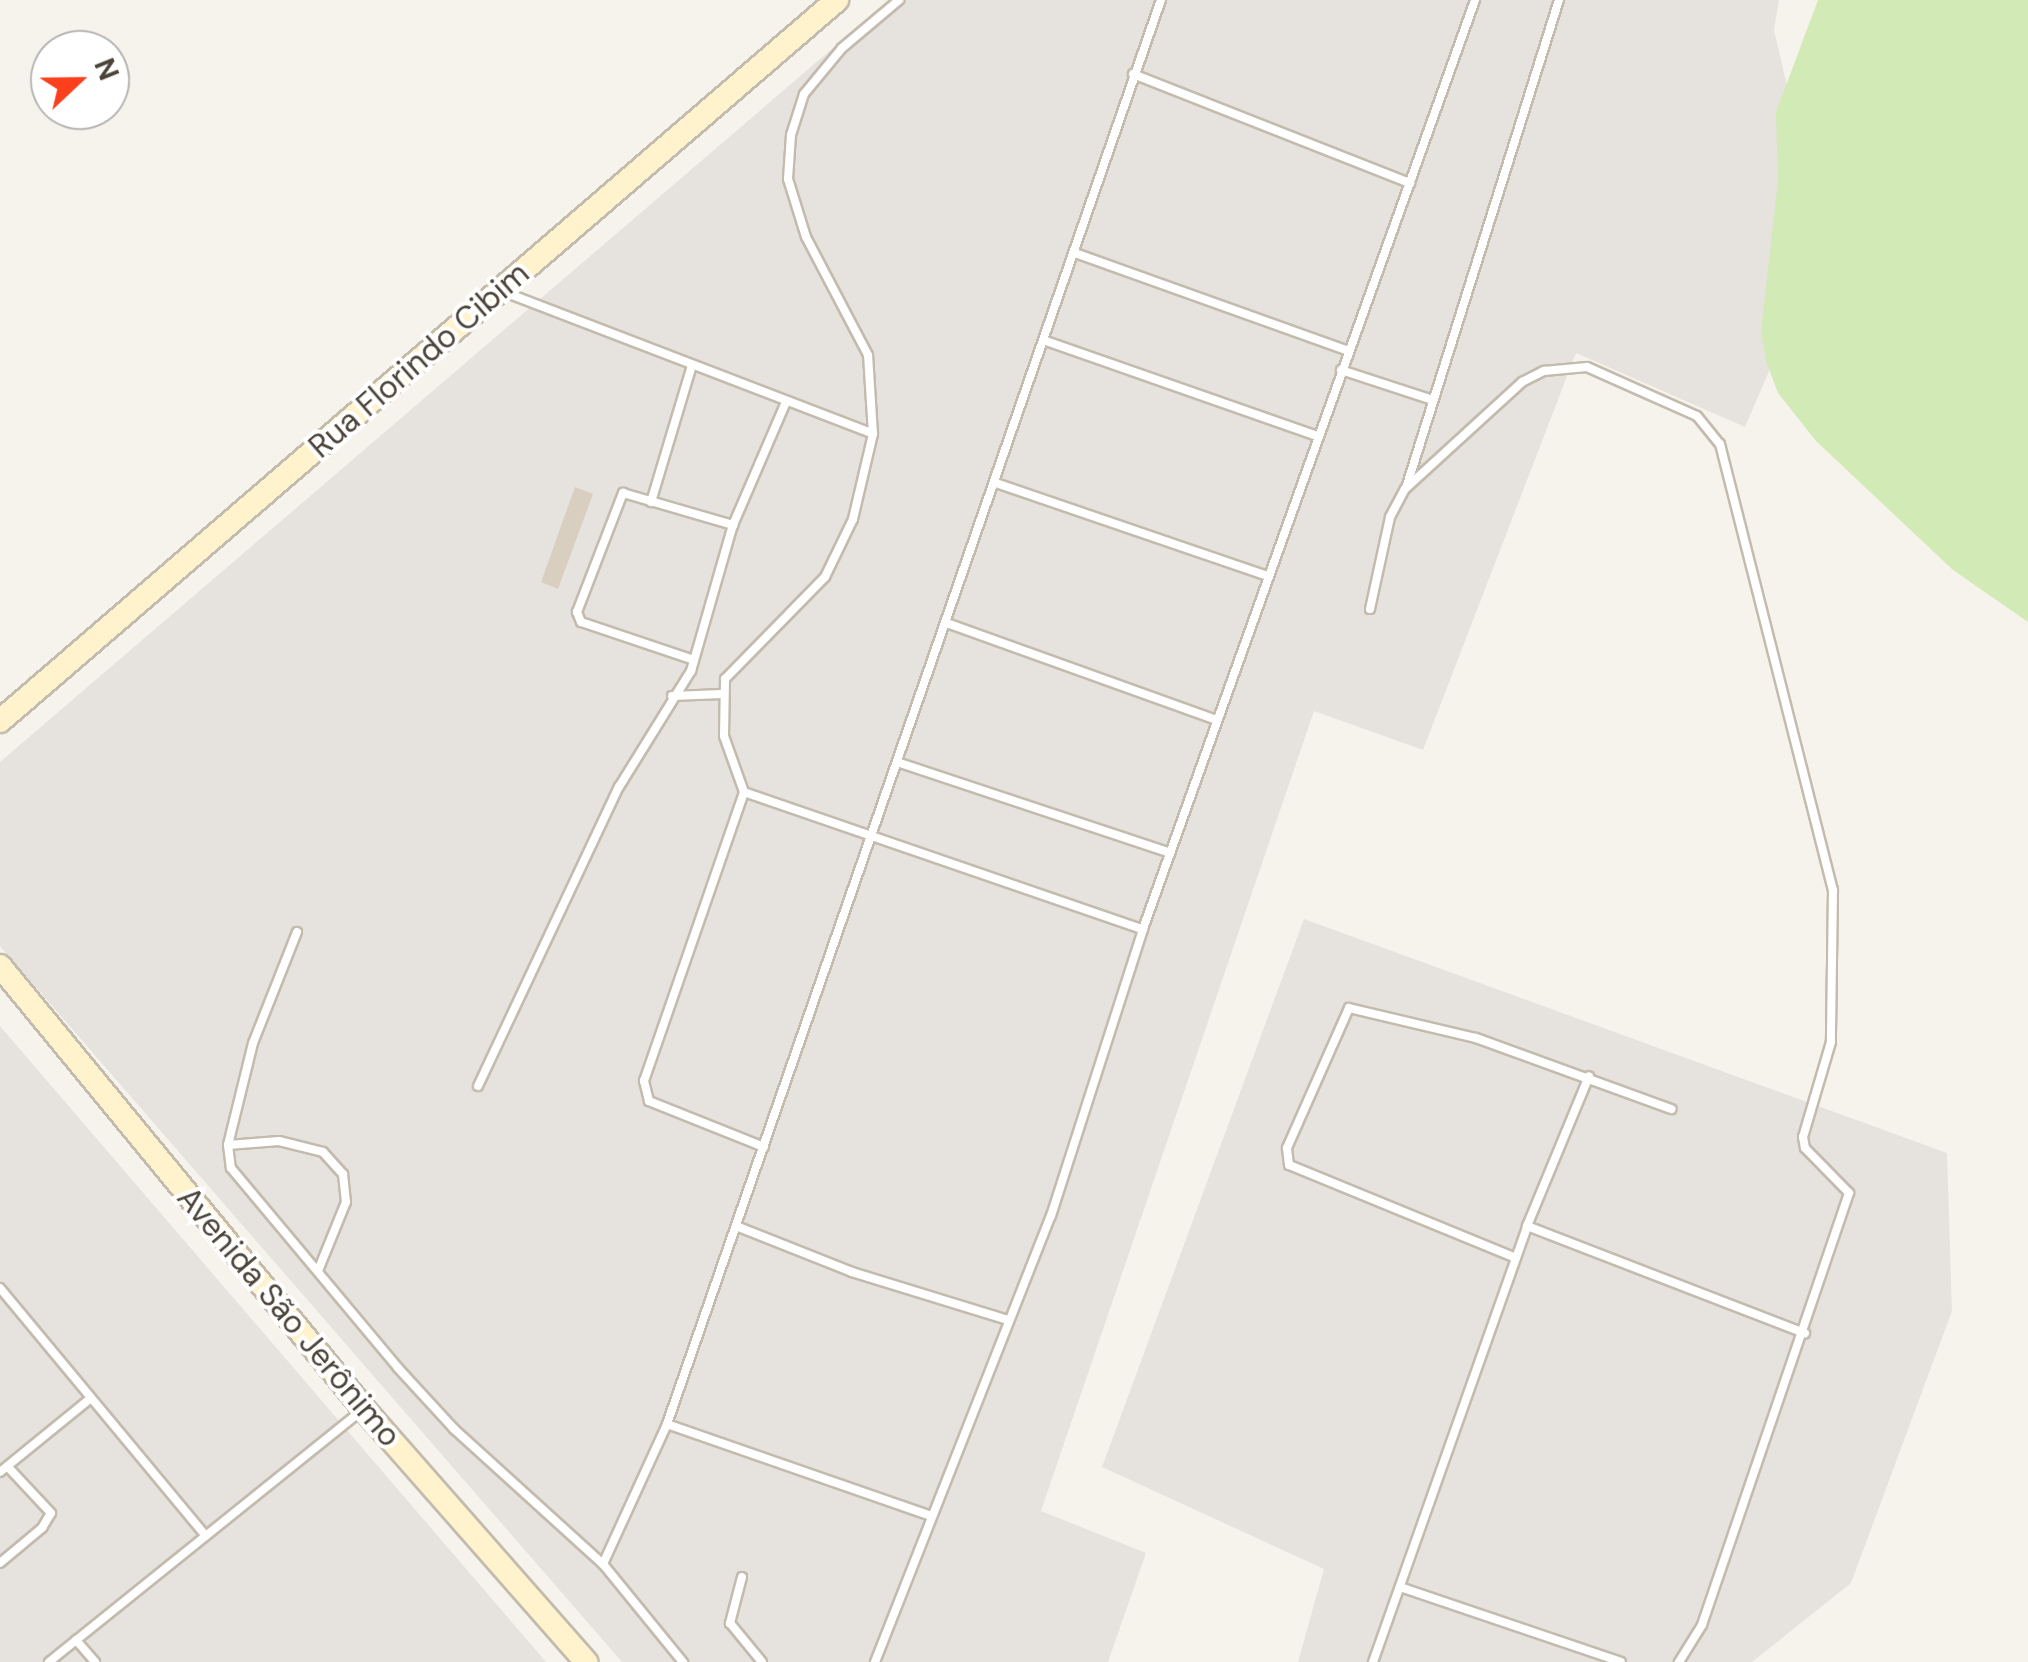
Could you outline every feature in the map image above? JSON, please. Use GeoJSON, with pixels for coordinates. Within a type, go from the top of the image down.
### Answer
{"type":"FeatureCollection","features":[{"type":"Feature","properties":{"kind":"street","name":"Rua Florindo Cibim"},"geometry":{"type":"LineString","coordinates":[[0,720],[837,0]]}},
{"type":"Feature","properties":{"kind":"street","name":"Avenida São Jerônimo"},"geometry":{"type":"LineString","coordinates":[[0,966],[364,1409],[586,1662]]}},
{"type":"Feature","properties":{"kind":"lane"},"geometry":{"type":"LineString","coordinates":[[764,1147],[649,1101],[644,1082],[744,792],[724,736],[722,694],[726,679],[825,577],[854,519],[873,434],[868,355],[806,237],[788,179],[790,150],[804,94],[842,48],[899,0]]}},
{"type":"Feature","properties":{"kind":"lane"},"geometry":{"type":"LineString","coordinates":[[603,1564],[667,1424],[1046,341],[1161,0]]}},
{"type":"Feature","properties":{"kind":"lane"},"geometry":{"type":"LineString","coordinates":[[875,1662],[1051,1216],[1143,929],[1475,0]]}},
{"type":"Feature","properties":{"kind":"lane"},"geometry":{"type":"LineString","coordinates":[[1370,609],[1390,517],[1406,489],[1559,0]]}},
{"type":"Feature","properties":{"kind":"lane"},"geometry":{"type":"LineString","coordinates":[[1134,74],[1410,183]]}},
{"type":"Feature","properties":{"kind":"lane"},"geometry":{"type":"LineString","coordinates":[[1075,252],[1348,351]]}},
{"type":"Feature","properties":{"kind":"lane"},"geometry":{"type":"LineString","coordinates":[[500,290],[873,434]]}},
{"type":"Feature","properties":{"kind":"lane"},"geometry":{"type":"LineString","coordinates":[[1046,341],[1317,436]]}},
{"type":"Feature","properties":{"kind":"lane"},"geometry":{"type":"LineString","coordinates":[[650,502],[692,365]]}},
{"type":"Feature","properties":{"kind":"lane"},"geometry":{"type":"LineString","coordinates":[[1406,489],[1522,382],[1564,365],[1587,367],[1697,416],[1720,444],[1832,890],[1831,1042],[1802,1129],[1805,1148],[1849,1194],[1805,1334],[1702,1625],[1679,1662]]}},
{"type":"Feature","properties":{"kind":"lane"},"geometry":{"type":"LineString","coordinates":[[1341,370],[1433,400]]}},
{"type":"Feature","properties":{"kind":"lane"},"geometry":{"type":"LineString","coordinates":[[478,1086],[618,787],[694,660],[733,525],[786,402]]}},
{"type":"Feature","properties":{"kind":"lane"},"geometry":{"type":"LineString","coordinates":[[996,483],[1268,576]]}},
{"type":"Feature","properties":{"kind":"lane"},"geometry":{"type":"LineString","coordinates":[[694,660],[579,618],[618,496],[626,492],[733,525]]}},
{"type":"Feature","properties":{"kind":"lane"},"geometry":{"type":"LineString","coordinates":[[947,623],[1217,720]]}},
{"type":"Feature","properties":{"kind":"lane"},"geometry":{"type":"LineString","coordinates":[[671,696],[722,694]]}},
{"type":"Feature","properties":{"kind":"lane"},"geometry":{"type":"LineString","coordinates":[[897,762],[1170,853]]}},
{"type":"Feature","properties":{"kind":"lane"},"geometry":{"type":"LineString","coordinates":[[744,792],[1143,929]]}},
{"type":"Feature","properties":{"kind":"lane"},"geometry":{"type":"LineString","coordinates":[[297,932],[253,1043],[228,1145],[231,1168],[454,1429],[603,1564],[682,1662]]}},
{"type":"Feature","properties":{"kind":"lane"},"geometry":{"type":"LineString","coordinates":[[1516,1258],[1288,1165],[1287,1148],[1343,1015],[1354,1006],[1589,1076],[1671,1109]]}},
{"type":"Feature","properties":{"kind":"lane"},"geometry":{"type":"LineString","coordinates":[[1374,1662],[1516,1258],[1589,1076]]}},
{"type":"Feature","properties":{"kind":"lane"},"geometry":{"type":"LineString","coordinates":[[228,1145],[294,1145],[322,1152],[344,1174],[346,1202],[318,1271]]}},
{"type":"Feature","properties":{"kind":"lane"},"geometry":{"type":"LineString","coordinates":[[736,1226],[852,1272],[1008,1320]]}},
{"type":"Feature","properties":{"kind":"lane"},"geometry":{"type":"LineString","coordinates":[[1528,1226],[1805,1334]]}},
{"type":"Feature","properties":{"kind":"lane"},"geometry":{"type":"LineString","coordinates":[[0,1288],[206,1536]]}},
{"type":"Feature","properties":{"kind":"lane"},"geometry":{"type":"LineString","coordinates":[[0,1563],[42,1528],[50,1513],[4,1469],[91,1398]]}},
{"type":"Feature","properties":{"kind":"lane"},"geometry":{"type":"LineString","coordinates":[[49,1662],[364,1409]]}},
{"type":"Feature","properties":{"kind":"lane"},"geometry":{"type":"LineString","coordinates":[[667,1424],[931,1516]]}},
{"type":"Feature","properties":{"kind":"lane"},"geometry":{"type":"LineString","coordinates":[[742,1577],[731,1601],[730,1623],[762,1662]]}},
{"type":"Feature","properties":{"kind":"lane"},"geometry":{"type":"LineString","coordinates":[[1400,1587],[1622,1662]]}},
{"type":"Feature","properties":{"kind":"lane"},"geometry":{"type":"LineString","coordinates":[[76,1640],[95,1662]]}},
{"type":"Feature","properties":{"kind":"shaded area"},"geometry":{"type":"Polygon","coordinates":[[[889,0],[1779,0],[1774,30],[1824,244],[1745,427],[1576,353],[1423,750],[1314,711],[1041,1511],[1146,1553],[1108,1662],[622,1662],[0,946],[0,762],[889,0]]]}},
{"type":"Feature","properties":{"kind":"shaded area"},"geometry":{"type":"Polygon","coordinates":[[[1304,919],[1947,1153],[1952,1311],[1851,1583],[1752,1662],[1298,1662],[1324,1569],[1102,1467],[1304,919]]]}},
{"type":"Feature","properties":{"kind":"shaded area"},"geometry":{"type":"Polygon","coordinates":[[[0,1026],[546,1662],[0,1662],[0,1026]]]}},
{"type":"Feature","properties":{"kind":"green space"},"geometry":{"type":"Polygon","coordinates":[[[1818,0],[2028,0],[2028,622],[1953,570],[1816,441],[1778,393],[1766,361],[1761,331],[1778,181],[1776,112],[1818,0]]]}},
{"type":"Feature","properties":{"kind":"building"},"geometry":{"type":"Polygon","coordinates":[[[575,487],[593,494],[558,589],[541,582],[575,487]]]}}]}
